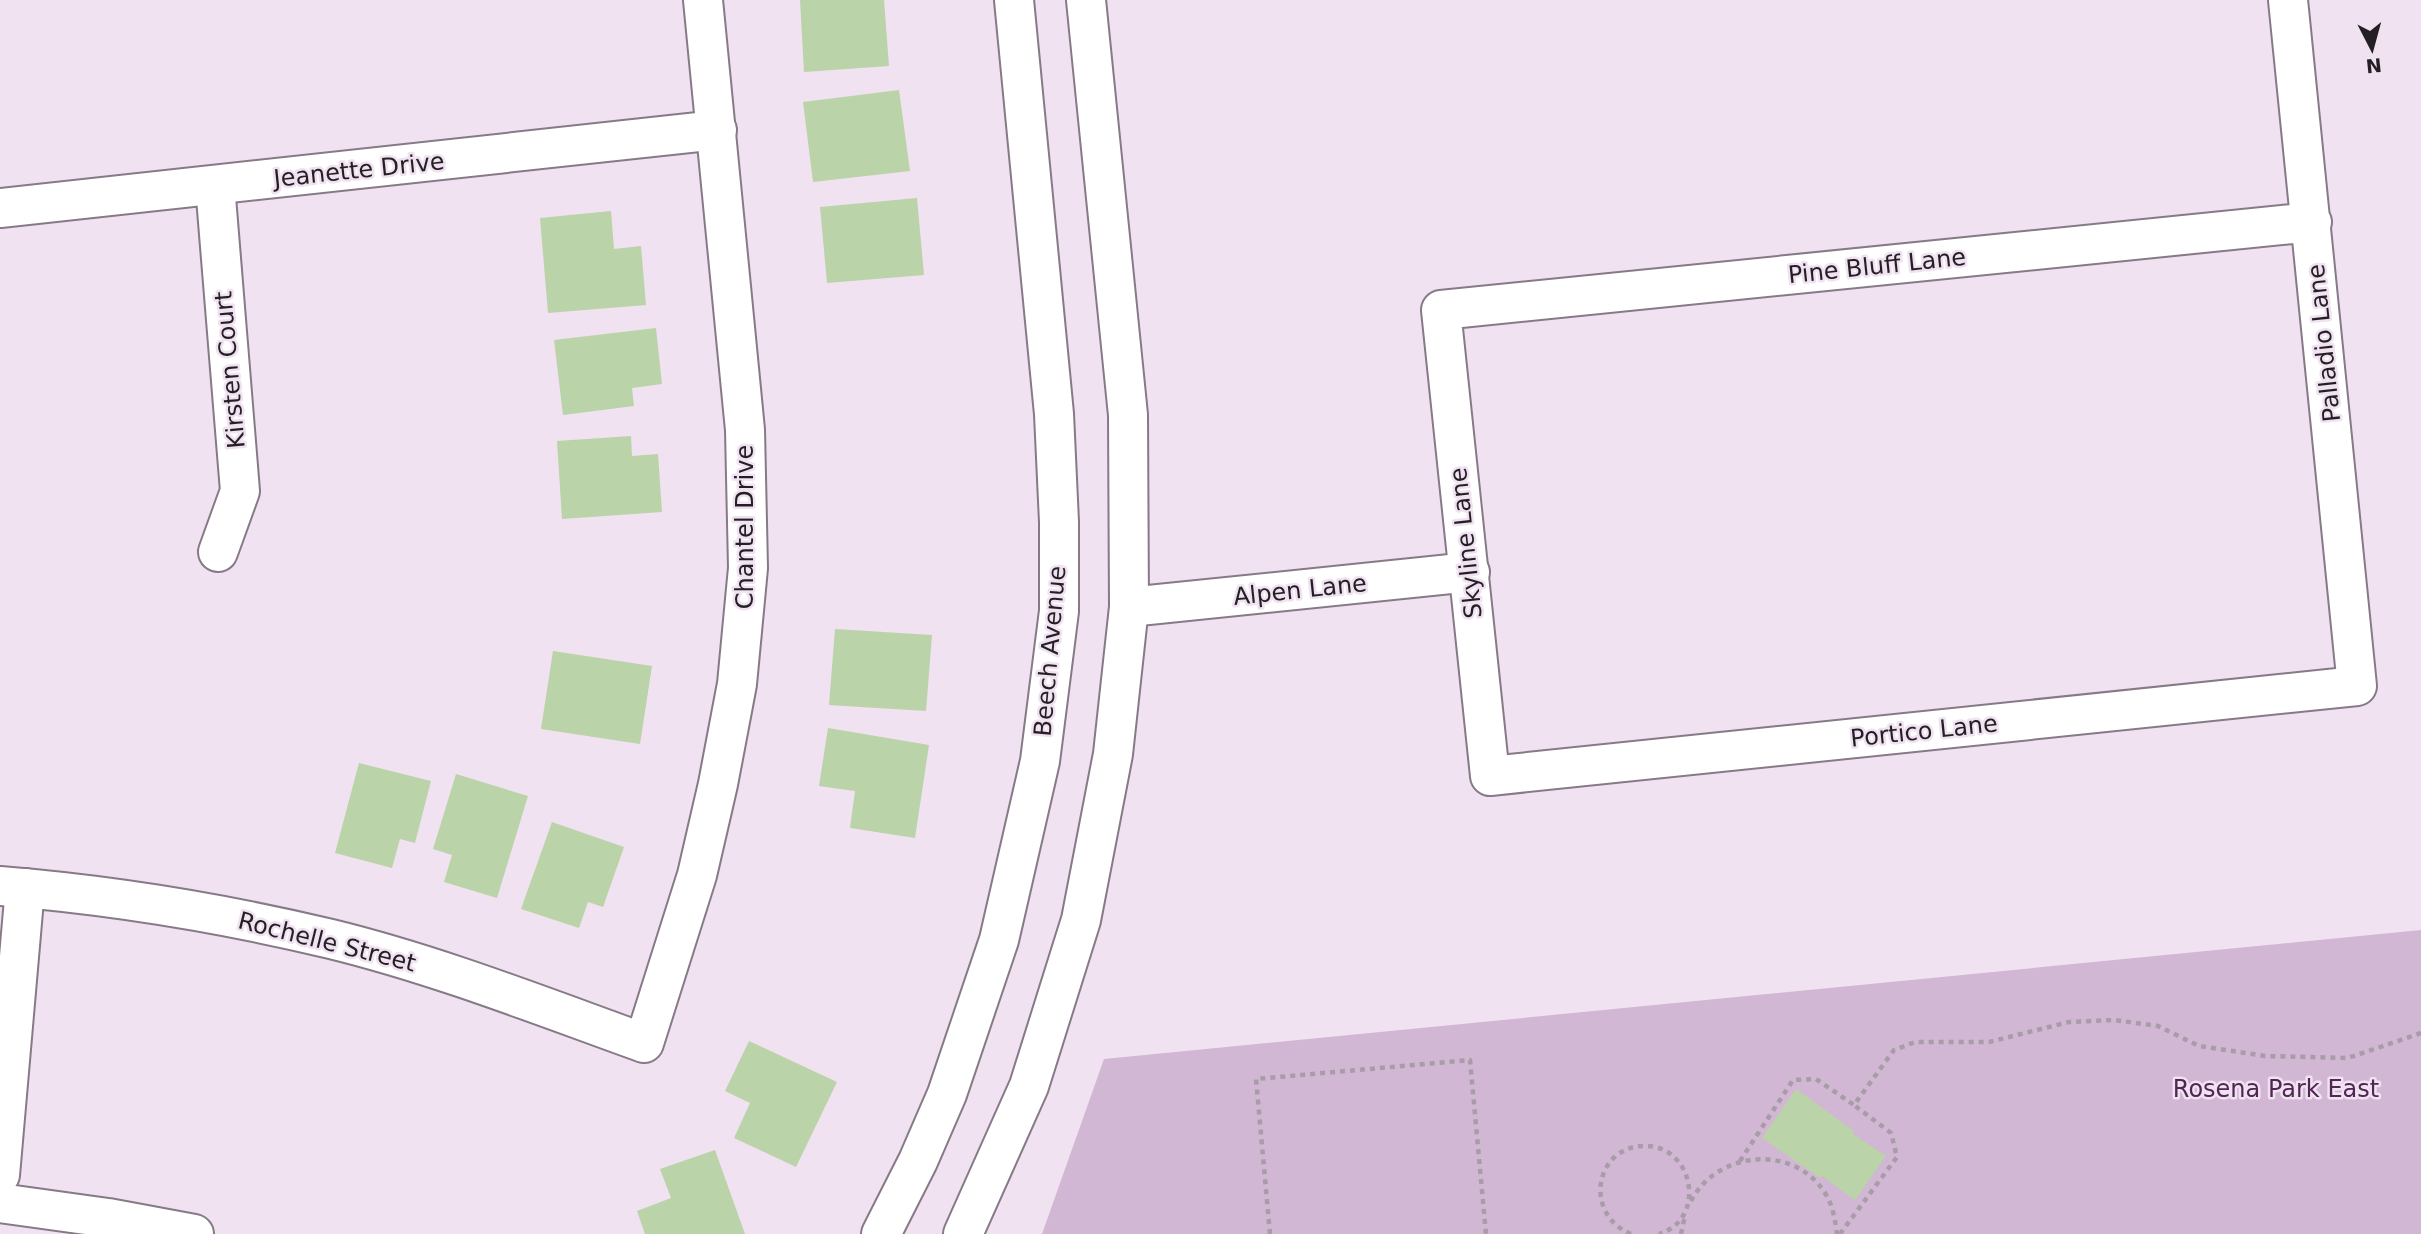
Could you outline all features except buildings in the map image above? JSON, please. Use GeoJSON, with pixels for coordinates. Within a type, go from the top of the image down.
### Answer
{"type":"FeatureCollection","features":[{"type":"Feature","properties":{"kind":"street","name":"Chantel Drive"},"geometry":{"type":"LineString","coordinates":[[644,1043],[697,875],[727,744],[744,633],[748,568],[745,430],[703,0]]}},
{"type":"Feature","properties":{"kind":"street","name":"Beech Avenue"},"geometry":{"type":"LineString","coordinates":[[881,1234],[918,1161],[947,1094],[999,940],[1040,761],[1059,611],[1059,522],[1054,414],[1014,0]]}},
{"type":"Feature","properties":{"kind":"street"},"geometry":{"type":"LineString","coordinates":[[963,1234],[1029,1086],[1081,920],[1113,754],[1129,607],[1128,415],[1086,0]]}},
{"type":"Feature","properties":{"kind":"street","name":"Palladio Lane"},"geometry":{"type":"LineString","coordinates":[[2288,0],[2357,686]]}},
{"type":"Feature","properties":{"kind":"street","name":"Jeanette Drive"},"geometry":{"type":"LineString","coordinates":[[0,208],[717,130]]}},
{"type":"Feature","properties":{"kind":"street","name":"Kirsten Court"},"geometry":{"type":"LineString","coordinates":[[215,185],[240,491],[218,552]]}},
{"type":"Feature","properties":{"kind":"street","name":"Pine Bluff Lane"},"geometry":{"type":"LineString","coordinates":[[1441,310],[2312,222]]}},
{"type":"Feature","properties":{"kind":"street","name":"Skyline Lane"},"geometry":{"type":"LineString","coordinates":[[1441,310],[1490,776]]}},
{"type":"Feature","properties":{"kind":"street","name":"Alpen Lane"},"geometry":{"type":"LineString","coordinates":[[1129,607],[1469,572]]}},
{"type":"Feature","properties":{"kind":"street","name":"Portico Lane"},"geometry":{"type":"LineString","coordinates":[[1490,776],[2357,686]]}},
{"type":"Feature","properties":{"kind":"street"},"geometry":{"type":"LineString","coordinates":[[0,1175],[13,887]]}},
{"type":"Feature","properties":{"kind":"street","name":"Rochelle Street"},"geometry":{"type":"LineString","coordinates":[[13,887],[104,897],[199,912],[331,939],[476,983],[644,1043]]}},
{"type":"Feature","properties":{"kind":"street"},"geometry":{"type":"LineString","coordinates":[[0,1203],[76,1212],[194,1234]]}},
{"type":"Feature","properties":{"kind":"path"},"geometry":{"type":"LineString","coordinates":[[1854,1105],[1894,1050],[1915,1042],[1989,1042],[2069,1022],[2114,1020],[2158,1026],[2199,1046],[2265,1056],[2348,1058],[2421,1033]]}},
{"type":"Feature","properties":{"kind":"path"},"geometry":{"type":"LineString","coordinates":[[1270,1234],[1256,1079],[1470,1060],[1486,1234]]}},
{"type":"Feature","properties":{"kind":"path"},"geometry":{"type":"LineString","coordinates":[[1740,1161],[1793,1080],[1816,1079],[1854,1105],[1891,1133],[1897,1157],[1839,1234]]}},
{"type":"Feature","properties":{"kind":"path"},"geometry":{"type":"LineString","coordinates":[[1631,1234],[1610,1221],[1602,1208],[1599,1193],[1601,1178],[1618,1154],[1632,1148],[1654,1147],[1674,1156],[1684,1168],[1690,1182],[1690,1197],[1681,1234]]}},
{"type":"Feature","properties":{"kind":"path"},"geometry":{"type":"LineString","coordinates":[[1659,1234],[1678,1223],[1698,1188],[1716,1171],[1740,1161],[1765,1158],[1790,1161],[1825,1192],[1839,1234]]}},
{"type":"Feature","properties":{"kind":"green space","name":"Rosena Park East"},"geometry":{"type":"Polygon","coordinates":[[[2421,930],[2421,1234],[1042,1234],[1104,1059],[2421,930]]]}}]}
